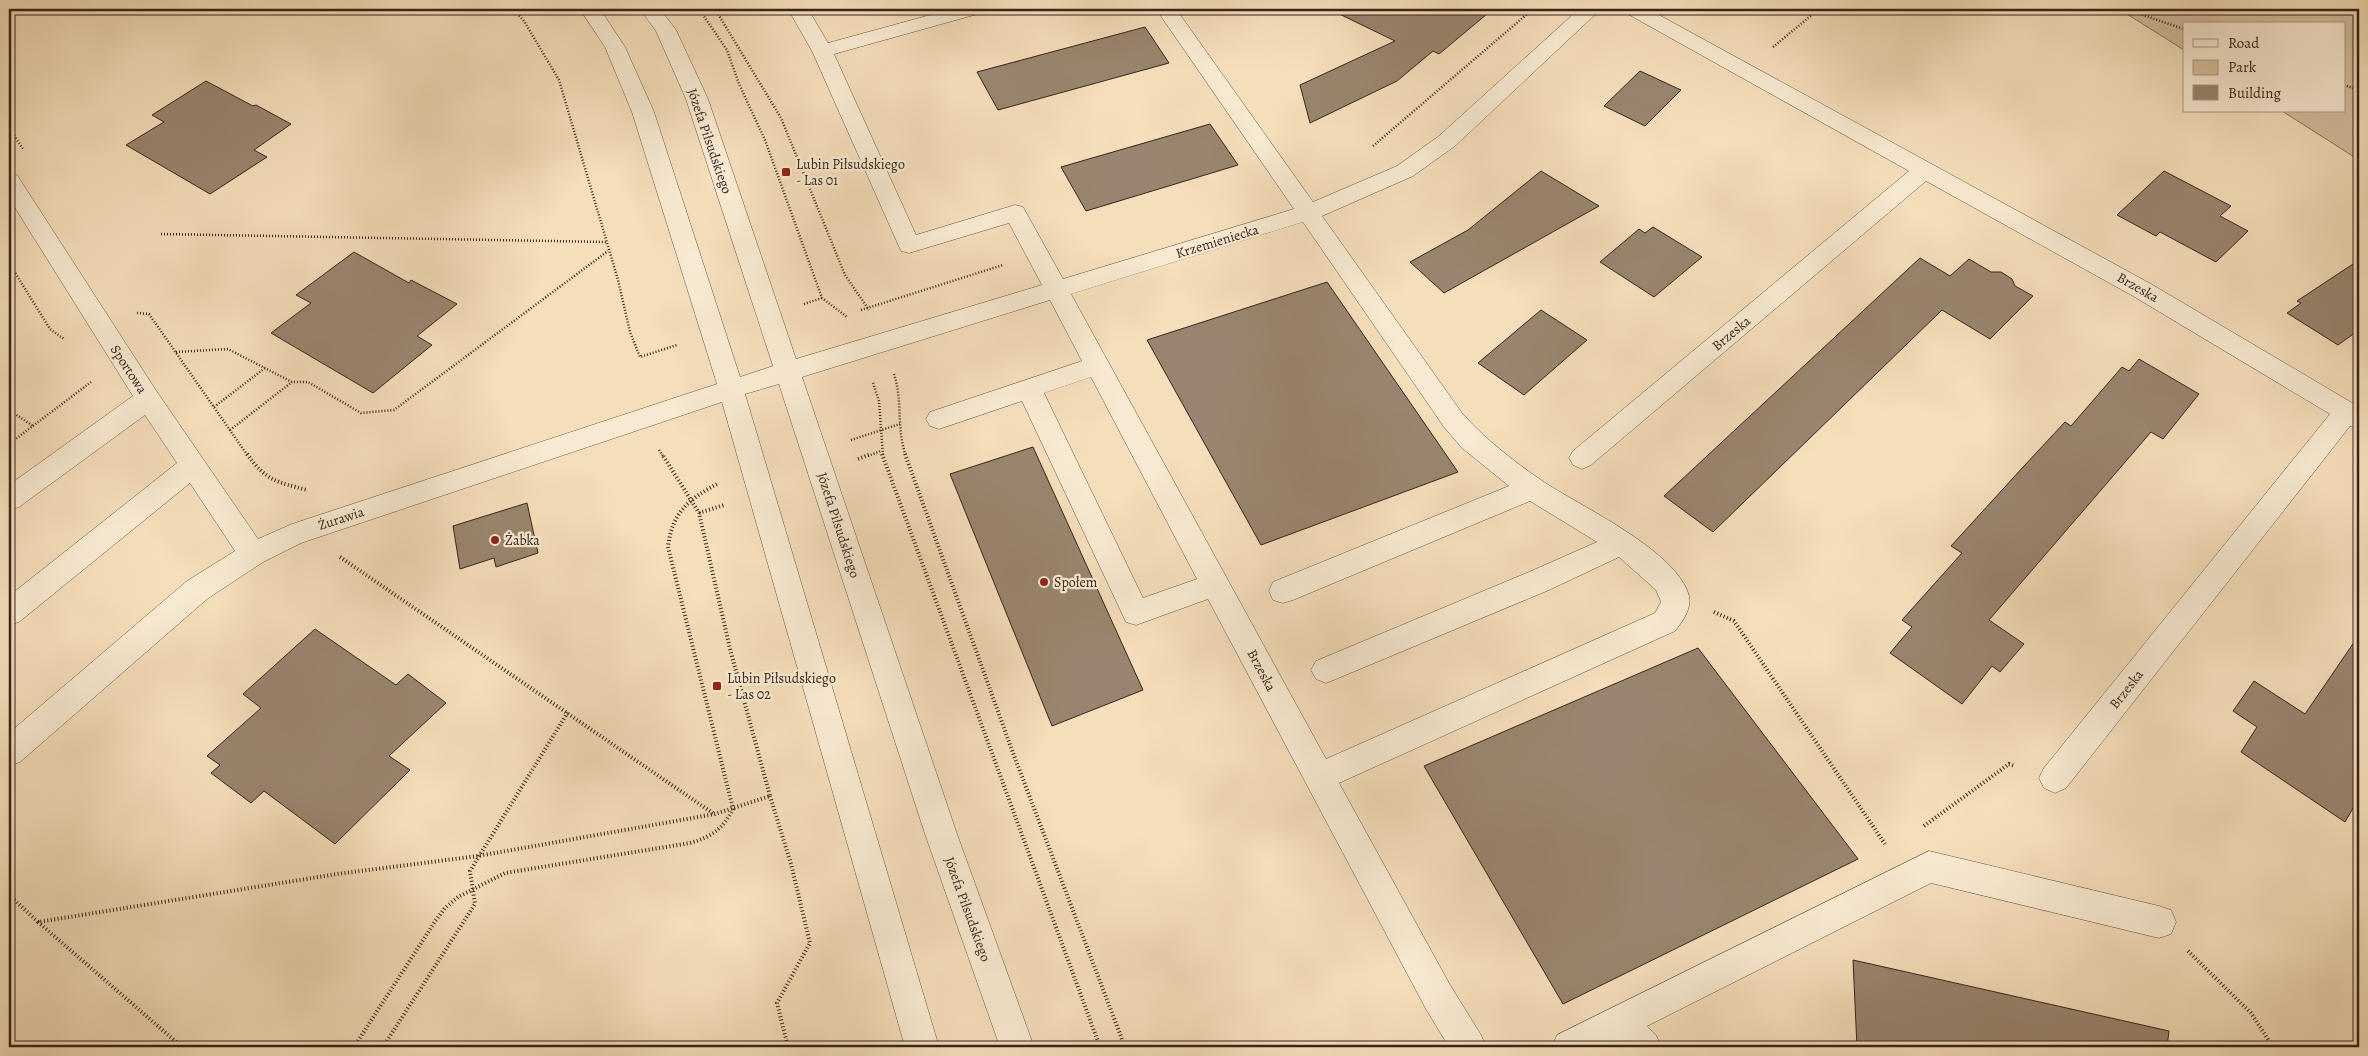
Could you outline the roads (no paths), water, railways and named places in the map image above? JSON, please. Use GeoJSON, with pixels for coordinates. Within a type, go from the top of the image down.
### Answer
{"type":"FeatureCollection","features":[{"type":"Feature","properties":{"kind":"street"},"geometry":{"type":"LineString","coordinates":[[590,9],[615,47],[643,112],[731,389],[922,1047]]}},
{"type":"Feature","properties":{"kind":"street","name":"Józefa Piłsudskiego"},"geometry":{"type":"LineString","coordinates":[[650,9],[666,30],[697,99],[944,841],[1017,1047]]}},
{"type":"Feature","properties":{"kind":"street"},"geometry":{"type":"LineString","coordinates":[[798,9],[822,51],[974,9]]}},
{"type":"Feature","properties":{"kind":"street"},"geometry":{"type":"LineString","coordinates":[[1166,9],[1453,420],[1471,441],[1532,488],[1648,563],[1666,580],[1674,595],[1674,610],[1665,622],[1319,777]]}},
{"type":"Feature","properties":{"kind":"street","name":"Krzemieniecka"},"geometry":{"type":"LineString","coordinates":[[789,372],[1307,213],[1405,171],[1447,142],[1591,9]]}},
{"type":"Feature","properties":{"kind":"street","name":"Brzeska"},"geometry":{"type":"LineString","coordinates":[[1633,9],[1748,70],[2142,290],[2353,415],[2055,778]]}},
{"type":"Feature","properties":{"kind":"street","name":"Brzeska"},"geometry":{"type":"LineString","coordinates":[[822,51],[909,245],[1015,213],[1438,997],[1469,1047]]}},
{"type":"Feature","properties":{"kind":"street","name":"Brzeska"},"geometry":{"type":"LineString","coordinates":[[1582,458],[1926,169]]}},
{"type":"Feature","properties":{"kind":"street","name":"Sportowa"},"geometry":{"type":"LineString","coordinates":[[9,180],[148,399],[252,554]]}},
{"type":"Feature","properties":{"kind":"street"},"geometry":{"type":"LineString","coordinates":[[939,419],[1098,365]]}},
{"type":"Feature","properties":{"kind":"street","name":"Żurawia"},"geometry":{"type":"LineString","coordinates":[[9,752],[197,590],[252,554],[292,535],[731,389],[789,372]]}},
{"type":"Feature","properties":{"kind":"street"},"geometry":{"type":"LineString","coordinates":[[1029,388],[1136,613],[1216,584]]}},
{"type":"Feature","properties":{"kind":"street"},"geometry":{"type":"LineString","coordinates":[[9,499],[148,399]]}},
{"type":"Feature","properties":{"kind":"street"},"geometry":{"type":"LineString","coordinates":[[9,613],[193,466]]}},
{"type":"Feature","properties":{"kind":"street"},"geometry":{"type":"LineString","coordinates":[[1283,591],[1532,488]]}},
{"type":"Feature","properties":{"kind":"street"},"geometry":{"type":"LineString","coordinates":[[1326,670],[1539,582],[1620,544]]}},
{"type":"Feature","properties":{"kind":"street"},"geometry":{"type":"LineString","coordinates":[[1569,1047],[1619,1024],[1930,867],[2160,922]]}},
{"type":"Feature","properties":{"kind":"street"},"geometry":{"type":"LineString","coordinates":[[1619,1024],[1644,1047]]}},
{"type":"Feature","properties":{"kind":"place","name":"Lubin Piłsudskiego - Las 01"},"geometry":{"type":"Point","coordinates":[786,172]}},
{"type":"Feature","properties":{"kind":"place","name":"Żabka"},"geometry":{"type":"Point","coordinates":[495,540]}},
{"type":"Feature","properties":{"kind":"place","name":"Społem"},"geometry":{"type":"Point","coordinates":[1044,582]}},
{"type":"Feature","properties":{"kind":"place","name":"Lubin Piłsudskiego - Las 02"},"geometry":{"type":"Point","coordinates":[717,686]}}]}
